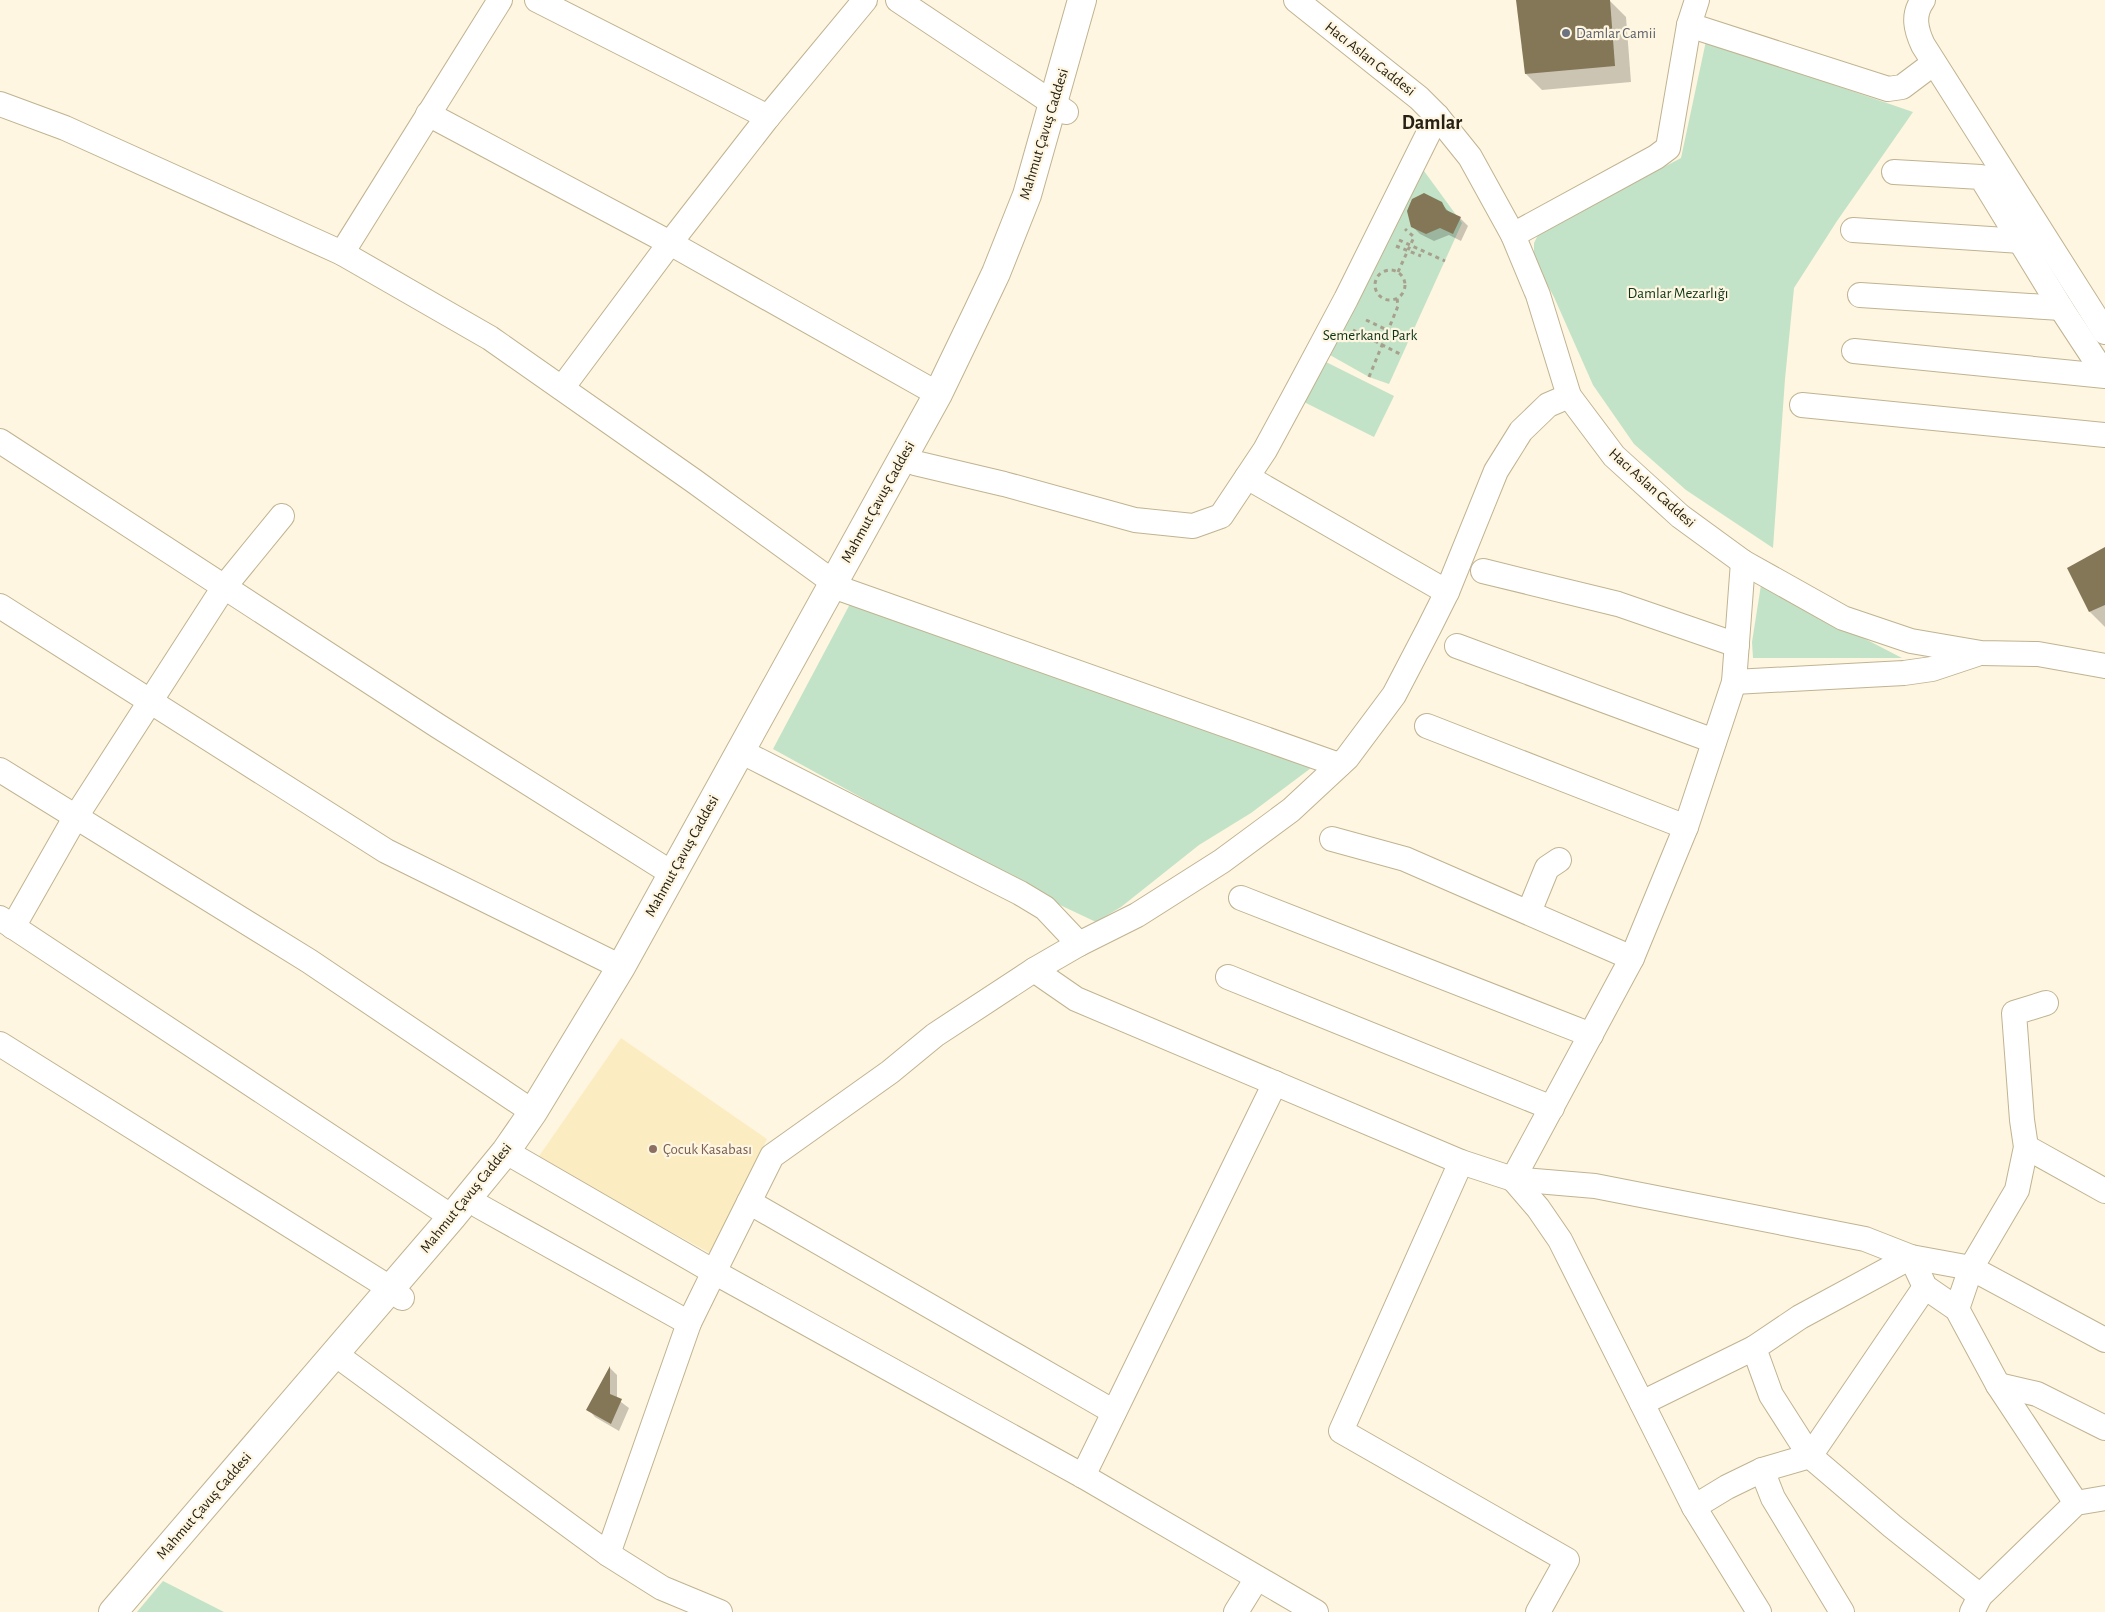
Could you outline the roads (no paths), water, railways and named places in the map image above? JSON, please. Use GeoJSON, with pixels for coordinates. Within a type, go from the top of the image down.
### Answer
{"type":"FeatureCollection","features":[{"type":"Feature","properties":{"kind":"main road","name":"Mahmut Çavuş Caddesi"},"geometry":{"type":"LineString","coordinates":[[113,1612],[396,1293],[452,1217],[506,1151],[533,1112],[621,967],[839,586],[938,394],[996,272],[1060,109],[1082,0]]}},
{"type":"Feature","properties":{"kind":"main road"},"geometry":{"type":"LineString","coordinates":[[132,1612],[346,1362],[396,1293],[479,1206],[541,1120],[601,1024],[752,757],[839,586],[946,412],[1014,267],[1033,221],[1060,109],[1097,0]]}},
{"type":"Feature","properties":{"kind":"street"},"geometry":{"type":"LineString","coordinates":[[342,254],[500,0]]}},
{"type":"Feature","properties":{"kind":"street"},"geometry":{"type":"LineString","coordinates":[[537,0],[768,117]]}},
{"type":"Feature","properties":{"kind":"street"},"geometry":{"type":"LineString","coordinates":[[562,388],[670,243],[768,117],[865,0]]}},
{"type":"Feature","properties":{"kind":"street"},"geometry":{"type":"LineString","coordinates":[[898,0],[1060,109]]}},
{"type":"Feature","properties":{"kind":"street","name":"Hacı Aslan Caddesi"},"geometry":{"type":"LineString","coordinates":[[1296,0],[1419,98],[1437,116],[1470,157],[1514,235],[1538,295],[1569,396],[1614,456],[1680,516],[1742,562],[1843,618],[1911,641],[1981,652],[2038,654],[2105,666]]}},
{"type":"Feature","properties":{"kind":"street"},"geometry":{"type":"LineString","coordinates":[[1514,235],[1656,157],[1668,148],[1688,25],[1697,0]]}},
{"type":"Feature","properties":{"kind":"street"},"geometry":{"type":"LineString","coordinates":[[1923,0],[1916,16],[1916,30],[1934,63],[2105,332]]}},
{"type":"Feature","properties":{"kind":"street"},"geometry":{"type":"LineString","coordinates":[[1688,25],[1888,89],[1902,87],[1934,63]]}},
{"type":"Feature","properties":{"kind":"street"},"geometry":{"type":"LineString","coordinates":[[0,104],[65,128],[342,254],[490,338],[694,480],[839,586],[1339,765]]}},
{"type":"Feature","properties":{"kind":"street"},"geometry":{"type":"LineString","coordinates":[[428,114],[670,243],[938,394]]}},
{"type":"Feature","properties":{"kind":"street"},"geometry":{"type":"LineString","coordinates":[[915,463],[1004,484],[1135,520],[1193,526],[1221,516],[1265,450],[1335,320],[1386,238],[1397,199],[1437,116]]}},
{"type":"Feature","properties":{"kind":"street"},"geometry":{"type":"LineString","coordinates":[[1894,172],[1981,177],[2105,376]]}},
{"type":"Feature","properties":{"kind":"street"},"geometry":{"type":"LineString","coordinates":[[1852,230],[2021,241]]}},
{"type":"Feature","properties":{"kind":"street"},"geometry":{"type":"LineString","coordinates":[[1860,295],[2062,308]]}},
{"type":"Feature","properties":{"kind":"street"},"geometry":{"type":"LineString","coordinates":[[1854,351],[2105,376]]}},
{"type":"Feature","properties":{"kind":"street"},"geometry":{"type":"LineString","coordinates":[[608,1554],[689,1323],[772,1156],[890,1072],[935,1035],[1034,970],[1079,944],[1137,915],[1222,861],[1291,810],[1339,765],[1394,695],[1447,592],[1496,470],[1521,431],[1548,405],[1569,396]]}},
{"type":"Feature","properties":{"kind":"street"},"geometry":{"type":"LineString","coordinates":[[1802,405],[2105,435]]}},
{"type":"Feature","properties":{"kind":"street"},"geometry":{"type":"LineString","coordinates":[[0,442],[438,726],[673,874]]}},
{"type":"Feature","properties":{"kind":"street"},"geometry":{"type":"LineString","coordinates":[[1247,477],[1447,592]]}},
{"type":"Feature","properties":{"kind":"street"},"geometry":{"type":"LineString","coordinates":[[282,516],[224,587],[7,923],[452,1217]]}},
{"type":"Feature","properties":{"kind":"street"},"geometry":{"type":"LineString","coordinates":[[1513,1179],[1632,958],[1686,827],[1734,682],[1742,562]]}},
{"type":"Feature","properties":{"kind":"street"},"geometry":{"type":"LineString","coordinates":[[1483,572],[1618,604],[1737,645]]}},
{"type":"Feature","properties":{"kind":"street"},"geometry":{"type":"LineString","coordinates":[[0,606],[386,851],[621,967]]}},
{"type":"Feature","properties":{"kind":"street"},"geometry":{"type":"LineString","coordinates":[[1457,646],[1714,741]]}},
{"type":"Feature","properties":{"kind":"street"},"geometry":{"type":"LineString","coordinates":[[1734,682],[1904,673],[1932,669],[1981,652]]}},
{"type":"Feature","properties":{"kind":"street"},"geometry":{"type":"LineString","coordinates":[[1427,726],[1686,827]]}},
{"type":"Feature","properties":{"kind":"street"},"geometry":{"type":"LineString","coordinates":[[752,757],[1020,893],[1045,908],[1079,944]]}},
{"type":"Feature","properties":{"kind":"street"},"geometry":{"type":"LineString","coordinates":[[0,770],[308,961],[533,1112]]}},
{"type":"Feature","properties":{"kind":"street"},"geometry":{"type":"LineString","coordinates":[[1332,839],[1405,859],[1632,958]]}},
{"type":"Feature","properties":{"kind":"street"},"geometry":{"type":"LineString","coordinates":[[1529,912],[1547,868],[1559,860]]}},
{"type":"Feature","properties":{"kind":"street"},"geometry":{"type":"LineString","coordinates":[[1241,898],[1592,1035]]}},
{"type":"Feature","properties":{"kind":"street"},"geometry":{"type":"LineString","coordinates":[[1034,970],[1076,999],[1461,1162],[1513,1179],[1595,1186],[1865,1239],[1911,1257],[1971,1268],[2105,1340]]}},
{"type":"Feature","properties":{"kind":"street"},"geometry":{"type":"LineString","coordinates":[[1228,977],[1552,1108]]}},
{"type":"Feature","properties":{"kind":"street"},"geometry":{"type":"LineString","coordinates":[[1957,1309],[1971,1268],[2017,1190],[2026,1147],[2022,1120],[2014,1013],[2046,1003]]}},
{"type":"Feature","properties":{"kind":"street"},"geometry":{"type":"LineString","coordinates":[[0,1044],[396,1293]]}},
{"type":"Feature","properties":{"kind":"street"},"geometry":{"type":"LineString","coordinates":[[1083,1476],[1275,1083]]}},
{"type":"Feature","properties":{"kind":"street"},"geometry":{"type":"LineString","coordinates":[[2026,1147],[2105,1191]]}},
{"type":"Feature","properties":{"kind":"street"},"geometry":{"type":"LineString","coordinates":[[515,1157],[714,1272],[1083,1476],[1316,1612]]}},
{"type":"Feature","properties":{"kind":"street"},"geometry":{"type":"LineString","coordinates":[[1461,1162],[1341,1431],[1567,1560],[1538,1612]]}},
{"type":"Feature","properties":{"kind":"street"},"geometry":{"type":"LineString","coordinates":[[1513,1179],[1538,1208],[1560,1240],[1694,1507],[1759,1612]]}},
{"type":"Feature","properties":{"kind":"street"},"geometry":{"type":"LineString","coordinates":[[749,1202],[1114,1412]]}},
{"type":"Feature","properties":{"kind":"street"},"geometry":{"type":"LineString","coordinates":[[479,1206],[689,1323]]}},
{"type":"Feature","properties":{"kind":"street"},"geometry":{"type":"LineString","coordinates":[[1911,1257],[1925,1287],[1957,1309],[1998,1386],[2076,1503]]}},
{"type":"Feature","properties":{"kind":"street"},"geometry":{"type":"LineString","coordinates":[[1642,1403],[1754,1348],[1800,1317],[1911,1257]]}},
{"type":"Feature","properties":{"kind":"street"},"geometry":{"type":"LineString","coordinates":[[1694,1507],[1727,1487],[1762,1470],[1810,1456],[1925,1287]]}},
{"type":"Feature","properties":{"kind":"street"},"geometry":{"type":"LineString","coordinates":[[1754,1348],[1770,1395],[1810,1456],[1892,1526],[1976,1604],[2076,1503],[2105,1498]]}},
{"type":"Feature","properties":{"kind":"street"},"geometry":{"type":"LineString","coordinates":[[346,1362],[608,1554],[662,1588],[720,1612]]}},
{"type":"Feature","properties":{"kind":"street"},"geometry":{"type":"LineString","coordinates":[[1998,1386],[2037,1394],[2105,1428]]}},
{"type":"Feature","properties":{"kind":"street"},"geometry":{"type":"LineString","coordinates":[[1762,1470],[1773,1498],[1842,1612]]}},
{"type":"Feature","properties":{"kind":"street"},"geometry":{"type":"LineString","coordinates":[[1236,1612],[1257,1578]]}},
{"type":"Feature","properties":{"kind":"place","name":"Damlar Camii"},"geometry":{"type":"Point","coordinates":[1566,33]}},
{"type":"Feature","properties":{"kind":"place","name":"Çocuk Kasabası"},"geometry":{"type":"Point","coordinates":[653,1149]}},
{"type":"Feature","properties":{"kind":"district","name":"Damlar"},"geometry":{"type":"Point","coordinates":[1432,123]}},
{"type":"Feature","properties":{"kind":"park label","name":"Damlar Mezarlığı"},"geometry":{"type":"Point","coordinates":[1678,293]}},
{"type":"Feature","properties":{"kind":"park label","name":"Semerkand Park"},"geometry":{"type":"Point","coordinates":[1370,335]}}]}
